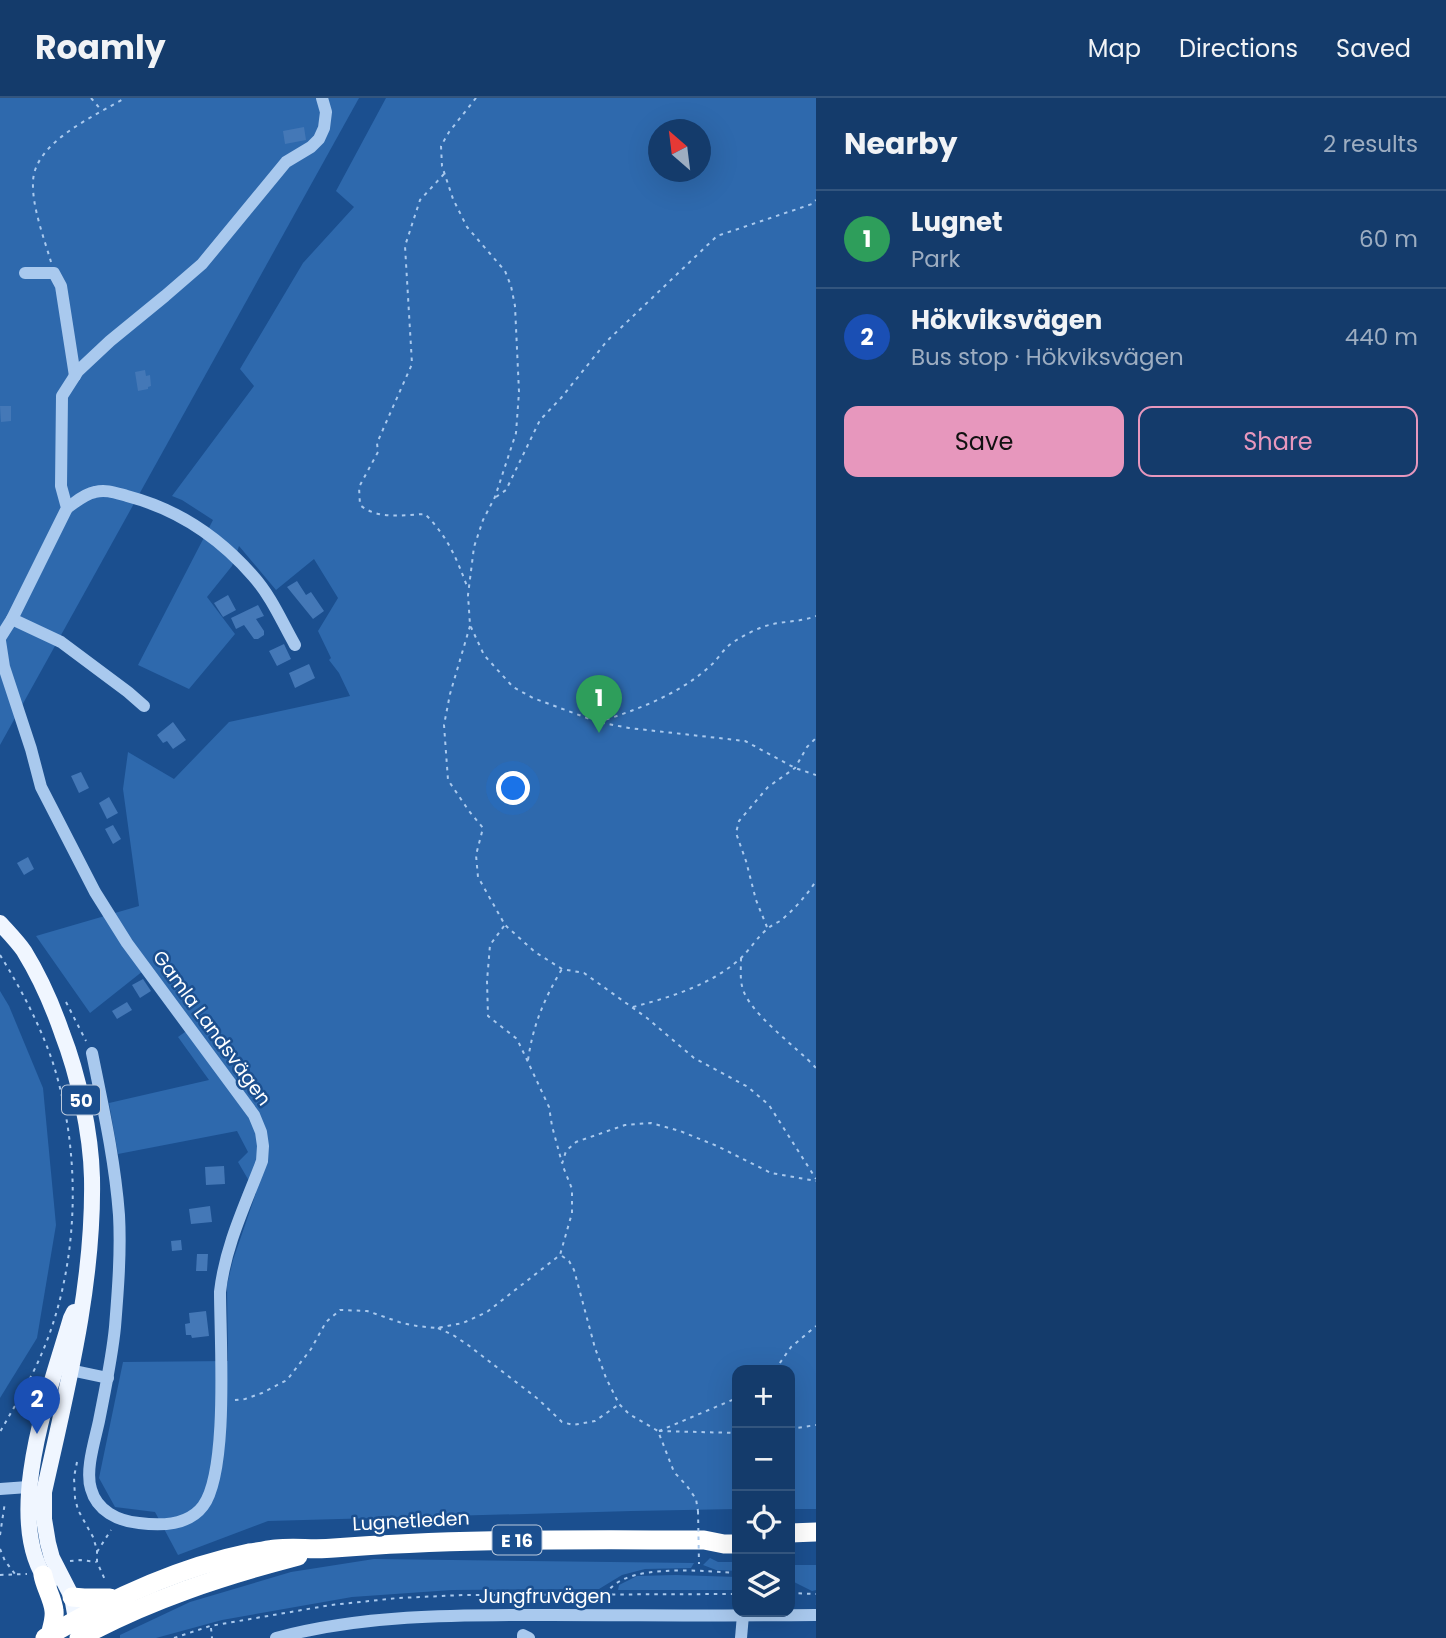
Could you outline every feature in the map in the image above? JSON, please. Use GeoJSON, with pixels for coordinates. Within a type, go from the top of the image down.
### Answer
{"type":"FeatureCollection","features":[{"type":"Feature","properties":{"kind":"highway"},"geometry":{"type":"LineString","coordinates":[[795,1533],[816,1532]]}},
{"type":"Feature","properties":{"kind":"highway","name":"Lugnetleden"},"geometry":{"type":"LineString","coordinates":[[704,1540],[732,1535]]}},
{"type":"Feature","properties":{"kind":"highway","name":"Lugnetleden"},"geometry":{"type":"LineString","coordinates":[[80,1631],[111,1594],[145,1586],[195,1568],[275,1549],[330,1549],[433,1542],[704,1540],[732,1544]]}},
{"type":"Feature","properties":{"kind":"highway"},"geometry":{"type":"LineString","coordinates":[[795,1544],[816,1545]]}},
{"type":"Feature","properties":{"kind":"highway","name":"Lugnetleden"},"geometry":{"type":"LineString","coordinates":[[47,1637],[80,1631],[187,1588],[330,1549]]}},
{"type":"Feature","properties":{"kind":"highway","name":"50"},"geometry":{"type":"LineString","coordinates":[[37,1574],[54,1609],[53,1623],[47,1637]]}},
{"type":"Feature","properties":{"kind":"highway"},"geometry":{"type":"LineString","coordinates":[[72,1597],[102,1597],[111,1594]]}},
{"type":"Feature","properties":{"kind":"main road","name":"50"},"geometry":{"type":"LineString","coordinates":[[0,923],[22,949],[49,997],[72,1059],[86,1124],[92,1175],[91,1230],[86,1281],[83,1297],[71,1318],[63,1368],[37,1434],[36,1487],[30,1533],[37,1574],[80,1631]]}},
{"type":"Feature","properties":{"kind":"main road","name":"50"},"geometry":{"type":"LineString","coordinates":[[36,1487],[52,1558],[72,1597],[80,1631]]}},
{"type":"Feature","properties":{"kind":"street"},"geometry":{"type":"LineString","coordinates":[[67,508],[61,486],[62,396],[75,376],[110,341],[202,264],[286,162],[318,139],[324,128],[326,112],[322,98]]}},
{"type":"Feature","properties":{"kind":"street"},"geometry":{"type":"LineString","coordinates":[[25,274],[54,273],[61,286],[75,376]]}},
{"type":"Feature","properties":{"kind":"street"},"geometry":{"type":"LineString","coordinates":[[0,640],[67,508],[84,495],[108,491],[166,509],[203,530],[255,577],[295,645]]}},
{"type":"Feature","properties":{"kind":"street"},"geometry":{"type":"LineString","coordinates":[[12,619],[61,642],[144,706]]}},
{"type":"Feature","properties":{"kind":"street","name":"Gamla Landsvägen"},"geometry":{"type":"LineString","coordinates":[[0,640],[4,667],[41,787],[95,892],[127,943],[254,1115],[263,1146],[262,1161],[225,1259],[221,1278],[221,1402],[216,1472],[209,1495],[202,1507],[187,1519],[162,1525],[118,1518]]}},
{"type":"Feature","properties":{"kind":"street"},"geometry":{"type":"LineString","coordinates":[[92,1053],[109,1140],[119,1218],[119,1266],[108,1378],[89,1479],[94,1498],[102,1508],[118,1518]]}},
{"type":"Feature","properties":{"kind":"street"},"geometry":{"type":"LineString","coordinates":[[63,1368],[108,1378]]}},
{"type":"Feature","properties":{"kind":"street"},"geometry":{"type":"LineString","coordinates":[[4,1489],[36,1487]]}},
{"type":"Feature","properties":{"kind":"street","name":"Jungfruvägen"},"geometry":{"type":"LineString","coordinates":[[276,1638],[333,1632],[379,1619],[458,1616],[732,1615]]}},
{"type":"Feature","properties":{"kind":"street","name":"Jungfruvägen"},"geometry":{"type":"LineString","coordinates":[[795,1615],[816,1615]]}},
{"type":"Feature","properties":{"kind":"street"},"geometry":{"type":"LineString","coordinates":[[741,1638],[743,1617]]}},
{"type":"Feature","properties":{"kind":"street"},"geometry":{"type":"LineString","coordinates":[[523,1638],[523,1634],[529,1638]]}},
{"type":"Feature","properties":{"kind":"path"},"geometry":{"type":"LineString","coordinates":[[91,98],[102,111]]}},
{"type":"Feature","properties":{"kind":"path"},"geometry":{"type":"LineString","coordinates":[[54,273],[35,204],[35,169],[47,149],[70,130],[125,98]]}},
{"type":"Feature","properties":{"kind":"path"},"geometry":{"type":"LineString","coordinates":[[476,98],[441,146],[442,166],[453,200],[467,227],[505,271],[512,286],[519,392],[516,433],[495,497],[483,520],[474,547],[469,590],[470,625],[444,725],[447,780],[483,828],[476,855],[478,877],[505,925],[535,952],[562,969],[584,973],[694,1058],[748,1087],[769,1105],[816,1180]]}},
{"type":"Feature","properties":{"kind":"path"},"geometry":{"type":"LineString","coordinates":[[444,174],[420,200],[405,246],[412,364],[377,443],[378,452],[359,486],[360,505],[368,512],[386,516],[425,514],[438,527],[454,552],[469,590]]}},
{"type":"Feature","properties":{"kind":"path"},"geometry":{"type":"LineString","coordinates":[[495,497],[506,490],[540,420],[607,341],[717,236],[816,201]]}},
{"type":"Feature","properties":{"kind":"path"},"geometry":{"type":"LineString","coordinates":[[598,722],[634,711],[662,698],[708,668],[729,644],[737,639],[767,625],[816,616]]}},
{"type":"Feature","properties":{"kind":"path"},"geometry":{"type":"LineString","coordinates":[[470,625],[484,655],[513,687],[533,698],[598,722],[744,741],[796,768],[816,775]]}},
{"type":"Feature","properties":{"kind":"path"},"geometry":{"type":"LineString","coordinates":[[768,928],[756,900],[736,833],[739,821],[768,787],[796,768],[807,747],[816,738]]}},
{"type":"Feature","properties":{"kind":"path"},"geometry":{"type":"LineString","coordinates":[[632,1008],[690,990],[724,970],[741,958],[768,928],[804,898],[816,881]]}},
{"type":"Feature","properties":{"kind":"path"},"geometry":{"type":"LineString","coordinates":[[221,1402],[246,1399],[287,1380],[311,1349],[326,1322],[340,1310],[367,1311],[417,1326],[437,1328],[463,1323],[487,1312],[560,1255],[572,1213],[572,1189],[562,1164],[549,1107],[517,1039],[488,1016],[487,981],[491,945],[505,925]]}},
{"type":"Feature","properties":{"kind":"path"},"geometry":{"type":"LineString","coordinates":[[0,955],[22,992],[52,1062],[65,1116],[73,1178],[71,1235],[57,1311],[39,1361],[0,1432]]}},
{"type":"Feature","properties":{"kind":"path"},"geometry":{"type":"LineString","coordinates":[[741,958],[742,986],[747,999],[816,1068]]}},
{"type":"Feature","properties":{"kind":"path"},"geometry":{"type":"LineString","coordinates":[[528,1062],[543,1001],[562,969]]}},
{"type":"Feature","properties":{"kind":"path"},"geometry":{"type":"LineString","coordinates":[[562,1164],[566,1151],[576,1142],[625,1125],[651,1123],[681,1131],[771,1172],[816,1180]]}},
{"type":"Feature","properties":{"kind":"path"},"geometry":{"type":"LineString","coordinates":[[560,1255],[569,1261],[574,1270],[595,1348],[619,1405],[629,1415],[658,1431],[732,1433]]}},
{"type":"Feature","properties":{"kind":"path"},"geometry":{"type":"LineString","coordinates":[[778,1365],[791,1346],[816,1326]]}},
{"type":"Feature","properties":{"kind":"path"},"geometry":{"type":"LineString","coordinates":[[437,1328],[468,1345],[538,1399],[562,1422],[573,1425],[596,1421],[619,1405]]}},
{"type":"Feature","properties":{"kind":"path"},"geometry":{"type":"LineString","coordinates":[[658,1431],[732,1400]]}},
{"type":"Feature","properties":{"kind":"path"},"geometry":{"type":"LineString","coordinates":[[795,1428],[816,1425]]}},
{"type":"Feature","properties":{"kind":"path"},"geometry":{"type":"LineString","coordinates":[[658,1431],[674,1472],[696,1499],[699,1571]]}},
{"type":"Feature","properties":{"kind":"path"},"geometry":{"type":"LineString","coordinates":[[91,1459],[83,1458],[77,1462],[74,1477],[75,1497],[78,1510],[93,1537],[97,1562],[111,1594]]}},
{"type":"Feature","properties":{"kind":"path"},"geometry":{"type":"LineString","coordinates":[[0,1535],[4,1489]]}},
{"type":"Feature","properties":{"kind":"path"},"geometry":{"type":"LineString","coordinates":[[97,1553],[118,1518]]}},
{"type":"Feature","properties":{"kind":"path"},"geometry":{"type":"LineString","coordinates":[[0,1549],[15,1575]]}},
{"type":"Feature","properties":{"kind":"path"},"geometry":{"type":"LineString","coordinates":[[60,1564],[80,1560],[97,1562]]}},
{"type":"Feature","properties":{"kind":"path"},"geometry":{"type":"LineString","coordinates":[[604,1594],[620,1581],[642,1573],[732,1573]]}},
{"type":"Feature","properties":{"kind":"path"},"geometry":{"type":"LineString","coordinates":[[0,1575],[37,1574]]}},
{"type":"Feature","properties":{"kind":"path"},"geometry":{"type":"LineString","coordinates":[[796,1593],[816,1594]]}},
{"type":"Feature","properties":{"kind":"path"},"geometry":{"type":"LineString","coordinates":[[210,1626],[212,1638]]}},
{"type":"Feature","properties":{"kind":"shaded area"},"geometry":{"type":"Polygon","coordinates":[[[0,98],[359,98],[0,745],[0,98]]]}},
{"type":"Feature","properties":{"kind":"shaded area"},"geometry":{"type":"Polygon","coordinates":[[[386,98],[816,98],[816,1509],[795,1509],[795,1365],[732,1365],[732,1509],[268,1521],[178,1555],[155,1512],[115,1507],[99,1478],[123,1362],[228,1361],[227,1285],[256,1193],[238,1162],[248,1152],[237,1131],[118,1154],[109,1103],[209,1080],[178,1037],[192,1027],[148,967],[90,1013],[36,936],[139,906],[123,789],[128,752],[174,779],[229,722],[350,696],[329,660],[331,658],[318,631],[338,598],[314,559],[276,590],[239,546],[232,566],[207,597],[235,634],[189,689],[138,665],[213,520],[172,496],[254,386],[240,369],[303,263],[354,207],[336,191],[386,98]]]}},
{"type":"Feature","properties":{"kind":"shaded area"},"geometry":{"type":"Polygon","coordinates":[[[0,991],[9,1006],[43,1088],[56,1225],[37,1338],[0,1398],[0,991]]]}},
{"type":"Feature","properties":{"kind":"shaded area"},"geometry":{"type":"Polygon","coordinates":[[[710,1558],[718,1562],[732,1562],[732,1571],[716,1570],[703,1565],[710,1558]]]}},
{"type":"Feature","properties":{"kind":"shaded area"},"geometry":{"type":"Polygon","coordinates":[[[374,1559],[694,1563],[691,1568],[645,1569],[622,1575],[599,1589],[452,1590],[352,1597],[222,1620],[156,1638],[120,1638],[120,1635],[190,1602],[291,1572],[374,1559]]]}},
{"type":"Feature","properties":{"kind":"shaded area"},"geometry":{"type":"Polygon","coordinates":[[[795,1565],[816,1565],[816,1590],[812,1591],[795,1582],[795,1565]]]}},
{"type":"Feature","properties":{"kind":"shaded area"},"geometry":{"type":"Polygon","coordinates":[[[637,1576],[732,1577],[732,1590],[618,1590],[619,1585],[637,1576]]]}},
{"type":"Feature","properties":{"kind":"building"},"geometry":{"type":"Polygon","coordinates":[[[304,127],[306,140],[285,144],[283,131],[304,127]]]}},
{"type":"Feature","properties":{"kind":"building"},"geometry":{"type":"Polygon","coordinates":[[[145,370],[146,376],[150,375],[151,386],[138,391],[135,372],[145,370]]]}},
{"type":"Feature","properties":{"kind":"building"},"geometry":{"type":"Polygon","coordinates":[[[0,406],[11,406],[11,421],[1,422],[0,406]]]}},
{"type":"Feature","properties":{"kind":"building"},"geometry":{"type":"Polygon","coordinates":[[[297,581],[306,595],[311,592],[324,611],[313,619],[287,587],[297,581]]]}},
{"type":"Feature","properties":{"kind":"building"},"geometry":{"type":"Polygon","coordinates":[[[228,595],[236,610],[223,617],[214,603],[228,595]]]}},
{"type":"Feature","properties":{"kind":"building"},"geometry":{"type":"Polygon","coordinates":[[[258,605],[264,616],[256,619],[264,635],[254,639],[244,625],[236,629],[231,618],[258,605]]]}},
{"type":"Feature","properties":{"kind":"building"},"geometry":{"type":"Polygon","coordinates":[[[284,644],[291,659],[277,666],[269,651],[284,644]]]}},
{"type":"Feature","properties":{"kind":"building"},"geometry":{"type":"Polygon","coordinates":[[[309,664],[315,678],[295,688],[289,673],[309,664]]]}},
{"type":"Feature","properties":{"kind":"building"},"geometry":{"type":"Polygon","coordinates":[[[173,722],[186,740],[173,749],[157,735],[173,722]]]}},
{"type":"Feature","properties":{"kind":"building"},"geometry":{"type":"Polygon","coordinates":[[[81,772],[89,788],[79,793],[71,776],[81,772]]]}},
{"type":"Feature","properties":{"kind":"building"},"geometry":{"type":"Polygon","coordinates":[[[109,797],[118,813],[107,819],[99,803],[109,797]]]}},
{"type":"Feature","properties":{"kind":"building"},"geometry":{"type":"Polygon","coordinates":[[[113,825],[121,839],[113,844],[105,829],[113,825]]]}},
{"type":"Feature","properties":{"kind":"building"},"geometry":{"type":"Polygon","coordinates":[[[28,857],[34,869],[24,875],[17,863],[28,857]]]}},
{"type":"Feature","properties":{"kind":"building"},"geometry":{"type":"Polygon","coordinates":[[[143,979],[151,991],[140,998],[132,985],[143,979]]]}},
{"type":"Feature","properties":{"kind":"building"},"geometry":{"type":"Polygon","coordinates":[[[127,1002],[132,1010],[117,1019],[112,1011],[127,1002]]]}},
{"type":"Feature","properties":{"kind":"building"},"geometry":{"type":"Polygon","coordinates":[[[224,1166],[225,1184],[206,1185],[205,1167],[224,1166]]]}},
{"type":"Feature","properties":{"kind":"building"},"geometry":{"type":"Polygon","coordinates":[[[210,1206],[212,1222],[191,1224],[189,1209],[210,1206]]]}},
{"type":"Feature","properties":{"kind":"building"},"geometry":{"type":"Polygon","coordinates":[[[181,1240],[182,1250],[172,1251],[171,1241],[181,1240]]]}},
{"type":"Feature","properties":{"kind":"building"},"geometry":{"type":"Polygon","coordinates":[[[197,1254],[208,1254],[207,1271],[196,1271],[197,1254]]]}},
{"type":"Feature","properties":{"kind":"building"},"geometry":{"type":"Polygon","coordinates":[[[206,1311],[209,1336],[192,1338],[191,1335],[186,1335],[185,1324],[190,1323],[189,1313],[206,1311]]]}},
{"type":"Feature","properties":{"kind":"place","name":"Lugnet"},"geometry":{"type":"Point","coordinates":[599,733]}},
{"type":"Feature","properties":{"kind":"place","name":"Hökviksvägen"},"geometry":{"type":"Point","coordinates":[37,1434]}}]}
